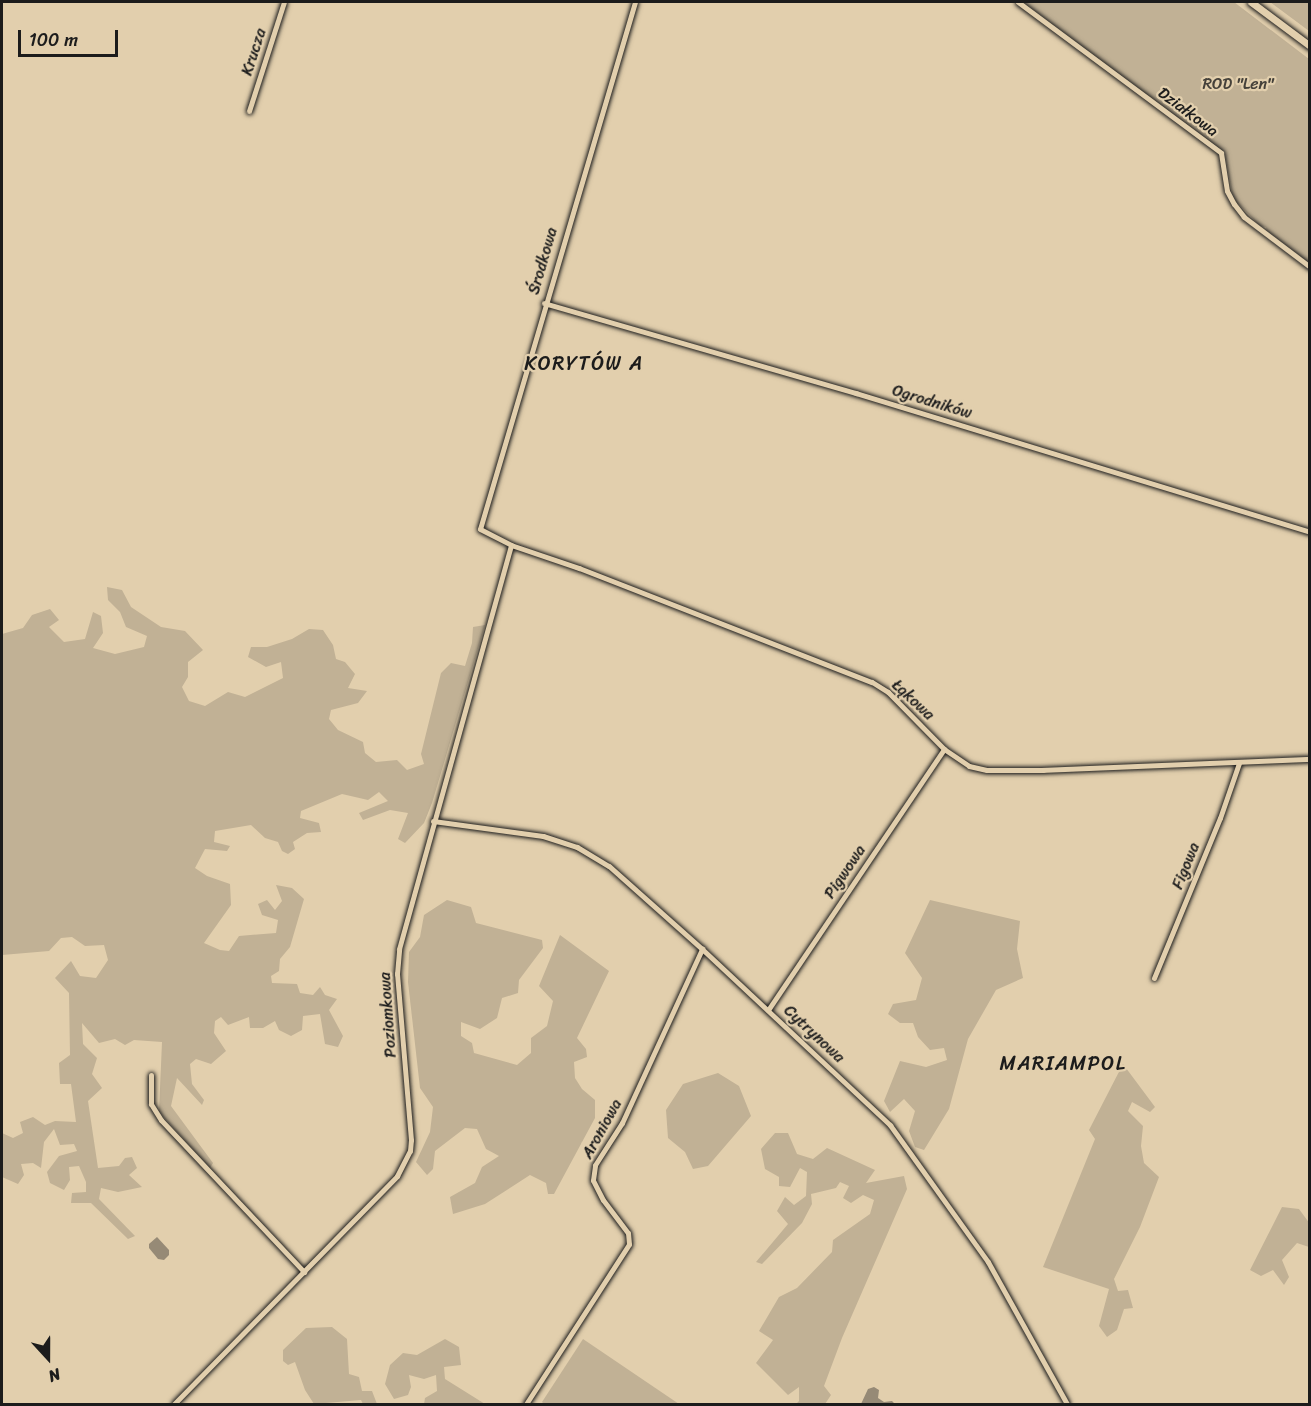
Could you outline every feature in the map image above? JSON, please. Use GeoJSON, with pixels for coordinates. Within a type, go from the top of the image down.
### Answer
{"type":"FeatureCollection","features":[{"type":"Feature","properties":{"kind":"street","name":"Krucza"},"geometry":{"type":"LineString","coordinates":[[249,111],[284,2]]}},
{"type":"Feature","properties":{"kind":"street","name":"Środkowa"},"geometry":{"type":"LineString","coordinates":[[480,529],[544,303],[635,2]]}},
{"type":"Feature","properties":{"kind":"street","name":"Działkowa"},"geometry":{"type":"LineString","coordinates":[[1018,2],[1221,153],[1227,191],[1239,211],[1310,267]]}},
{"type":"Feature","properties":{"kind":"street"},"geometry":{"type":"LineString","coordinates":[[1251,2],[1310,46]]}},
{"type":"Feature","properties":{"kind":"street","name":"Ogrodników"},"geometry":{"type":"LineString","coordinates":[[544,303],[856,393],[1310,532]]}},
{"type":"Feature","properties":{"kind":"street","name":"Łąkowa"},"geometry":{"type":"LineString","coordinates":[[480,529],[511,545],[734,627],[872,682],[888,692],[944,749],[969,766],[987,770],[1310,759]]}},
{"type":"Feature","properties":{"kind":"street","name":"Poziomkowa"},"geometry":{"type":"LineString","coordinates":[[174,1404],[396,1176],[410,1151],[411,1140],[397,974],[399,949],[511,545]]}},
{"type":"Feature","properties":{"kind":"street","name":"Pigwowa"},"geometry":{"type":"LineString","coordinates":[[768,1010],[944,749]]}},
{"type":"Feature","properties":{"kind":"street","name":"Figowa"},"geometry":{"type":"LineString","coordinates":[[1154,978],[1239,763]]}},
{"type":"Feature","properties":{"kind":"street","name":"Cytrynowa"},"geometry":{"type":"LineString","coordinates":[[433,821],[543,836],[578,847],[609,866],[702,949],[890,1125],[988,1262],[1067,1404]]}},
{"type":"Feature","properties":{"kind":"street","name":"Aroniowa"},"geometry":{"type":"LineString","coordinates":[[526,1404],[629,1244],[628,1233],[603,1200],[593,1180],[595,1165],[631,1105],[702,949]]}},
{"type":"Feature","properties":{"kind":"street"},"geometry":{"type":"LineString","coordinates":[[151,1075],[151,1104],[160,1120],[304,1272]]}},
{"type":"Feature","properties":{"kind":"green space","name":"ROD \"Len\""},"geometry":{"type":"Polygon","coordinates":[[[1023,2],[1234,2],[1309,59],[1309,264],[1267,232],[1266,227],[1260,226],[1233,198],[1225,154],[1023,2]]]}},
{"type":"Feature","properties":{"kind":"green space"},"geometry":{"type":"Polygon","coordinates":[[[1270,2],[1309,2],[1309,31],[1297,22],[1270,2]]]}},
{"type":"Feature","properties":{"kind":"green space"},"geometry":{"type":"Polygon","coordinates":[[[107,587],[122,590],[131,607],[161,627],[185,631],[203,650],[188,662],[188,677],[182,687],[189,701],[205,706],[228,692],[245,697],[283,678],[281,662],[266,667],[248,657],[251,647],[267,647],[292,639],[309,629],[323,630],[333,645],[336,659],[345,662],[355,674],[348,688],[367,691],[358,703],[331,710],[329,719],[338,730],[363,742],[365,753],[376,762],[397,760],[407,770],[424,764],[421,754],[441,673],[451,663],[465,666],[472,643],[473,627],[485,625],[432,803],[424,823],[405,843],[398,839],[408,813],[390,810],[363,820],[359,813],[388,801],[379,792],[368,800],[342,794],[301,811],[300,818],[319,823],[321,832],[307,833],[293,842],[295,849],[288,854],[282,851],[278,842],[265,838],[251,825],[215,831],[214,842],[230,846],[227,851],[205,849],[195,868],[207,876],[230,884],[231,905],[204,943],[220,950],[229,951],[239,936],[276,933],[278,920],[262,915],[258,904],[267,900],[275,910],[282,901],[276,885],[292,888],[304,899],[290,947],[280,959],[279,971],[271,976],[272,983],[297,984],[300,993],[313,995],[320,987],[325,995],[337,999],[329,1010],[343,1036],[338,1047],[325,1044],[320,1014],[303,1016],[302,1030],[291,1036],[279,1030],[275,1021],[263,1028],[250,1028],[249,1017],[228,1025],[221,1017],[215,1021],[214,1033],[226,1051],[211,1064],[196,1059],[190,1064],[192,1084],[204,1100],[202,1105],[177,1078],[171,1106],[213,1163],[210,1168],[159,1112],[162,1042],[134,1040],[125,1045],[115,1039],[99,1043],[82,1023],[83,1044],[97,1058],[92,1074],[102,1088],[88,1101],[98,1168],[119,1166],[125,1158],[132,1157],[137,1168],[129,1175],[142,1187],[118,1192],[101,1188],[99,1199],[135,1236],[128,1239],[91,1203],[71,1203],[72,1193],[86,1192],[86,1182],[79,1166],[69,1167],[70,1180],[64,1190],[50,1183],[47,1172],[59,1156],[77,1151],[74,1144],[60,1145],[54,1129],[44,1142],[41,1168],[33,1163],[21,1164],[24,1175],[18,1184],[2,1177],[2,1133],[13,1138],[23,1133],[20,1122],[33,1117],[45,1125],[55,1121],[76,1122],[71,1084],[60,1084],[59,1063],[70,1055],[69,993],[55,978],[71,961],[80,976],[96,978],[108,960],[104,945],[85,946],[72,937],[61,938],[49,951],[2,955],[2,634],[23,628],[32,615],[50,609],[59,620],[49,627],[64,642],[85,639],[93,612],[101,616],[103,633],[93,648],[115,654],[144,647],[147,636],[126,627],[120,612],[108,600],[107,587]]]}},
{"type":"Feature","properties":{"kind":"green space"},"geometry":{"type":"Polygon","coordinates":[[[447,900],[471,907],[476,923],[542,940],[543,948],[519,980],[518,993],[502,998],[497,1018],[480,1029],[461,1022],[461,1036],[472,1043],[474,1053],[517,1065],[531,1053],[531,1038],[547,1026],[553,1001],[539,986],[560,935],[609,971],[577,1038],[586,1049],[587,1057],[574,1062],[575,1078],[582,1089],[595,1100],[595,1118],[554,1194],[548,1194],[546,1183],[530,1175],[485,1204],[453,1214],[450,1197],[475,1183],[482,1167],[499,1156],[486,1149],[477,1129],[465,1128],[435,1151],[433,1169],[427,1175],[416,1162],[430,1132],[433,1107],[420,1088],[408,982],[409,952],[420,937],[424,915],[447,900]]]}},
{"type":"Feature","properties":{"kind":"green space"},"geometry":{"type":"Polygon","coordinates":[[[930,900],[1020,921],[1017,949],[1023,978],[996,990],[968,1039],[949,1109],[924,1150],[915,1147],[909,1131],[915,1111],[904,1099],[890,1112],[884,1101],[900,1061],[926,1067],[947,1060],[944,1048],[930,1050],[918,1037],[913,1023],[900,1023],[888,1014],[893,1004],[916,1000],[922,978],[905,953],[930,900]]]}},
{"type":"Feature","properties":{"kind":"green space"},"geometry":{"type":"Polygon","coordinates":[[[1123,1064],[1155,1107],[1150,1112],[1132,1102],[1128,1111],[1143,1126],[1141,1146],[1144,1163],[1159,1177],[1140,1227],[1114,1279],[1118,1291],[1128,1290],[1133,1308],[1124,1309],[1117,1330],[1107,1337],[1099,1326],[1109,1289],[1043,1267],[1095,1139],[1089,1130],[1123,1064]]]}},
{"type":"Feature","properties":{"kind":"green space"},"geometry":{"type":"Polygon","coordinates":[[[718,1073],[739,1086],[751,1116],[708,1166],[693,1169],[685,1152],[668,1138],[666,1110],[683,1084],[718,1073]]]}},
{"type":"Feature","properties":{"kind":"green space"},"geometry":{"type":"Polygon","coordinates":[[[775,1133],[788,1133],[797,1154],[813,1159],[827,1148],[875,1170],[866,1183],[904,1176],[907,1189],[842,1338],[824,1386],[831,1395],[825,1404],[796,1404],[799,1401],[799,1387],[788,1395],[756,1363],[773,1340],[759,1331],[779,1297],[797,1288],[832,1252],[833,1240],[870,1214],[874,1200],[863,1195],[851,1203],[843,1198],[849,1186],[840,1182],[836,1188],[811,1194],[812,1204],[802,1223],[762,1264],[756,1262],[788,1224],[777,1211],[785,1197],[794,1205],[806,1196],[807,1172],[800,1168],[790,1187],[779,1186],[779,1177],[765,1169],[761,1149],[775,1133]]]}},
{"type":"Feature","properties":{"kind":"green space"},"geometry":{"type":"Polygon","coordinates":[[[1282,1207],[1299,1209],[1310,1224],[1309,1247],[1297,1243],[1282,1260],[1289,1277],[1284,1285],[1273,1270],[1261,1276],[1250,1270],[1282,1207]]]}},
{"type":"Feature","properties":{"kind":"green space"},"geometry":{"type":"Polygon","coordinates":[[[332,1327],[347,1339],[349,1374],[359,1377],[362,1391],[372,1391],[377,1404],[363,1404],[361,1400],[314,1404],[305,1390],[295,1362],[288,1365],[283,1361],[283,1350],[306,1328],[332,1327]]]}},
{"type":"Feature","properties":{"kind":"green space"},"geometry":{"type":"Polygon","coordinates":[[[445,1339],[459,1347],[461,1365],[444,1367],[445,1379],[485,1404],[424,1404],[425,1398],[437,1391],[436,1375],[424,1379],[409,1375],[411,1387],[408,1395],[394,1399],[385,1384],[390,1365],[403,1353],[417,1355],[445,1339]]]}},
{"type":"Feature","properties":{"kind":"green space"},"geometry":{"type":"Polygon","coordinates":[[[583,1339],[679,1404],[544,1404],[542,1402],[583,1339]]]}},
{"type":"Feature","properties":{"kind":"shaded area"},"geometry":{"type":"Polygon","coordinates":[[[157,1237],[169,1250],[169,1255],[164,1260],[158,1259],[149,1248],[149,1244],[157,1237]]]}},
{"type":"Feature","properties":{"kind":"shaded area"},"geometry":{"type":"Polygon","coordinates":[[[874,1387],[879,1390],[878,1398],[884,1402],[892,1401],[895,1404],[861,1404],[868,1389],[874,1387]]]}},
{"type":"Feature","properties":{"kind":"district","name":"KORYTÓW A"},"geometry":{"type":"Point","coordinates":[584,363]}},
{"type":"Feature","properties":{"kind":"district","name":"MARIAMPOL"},"geometry":{"type":"Point","coordinates":[1063,1063]}}]}
